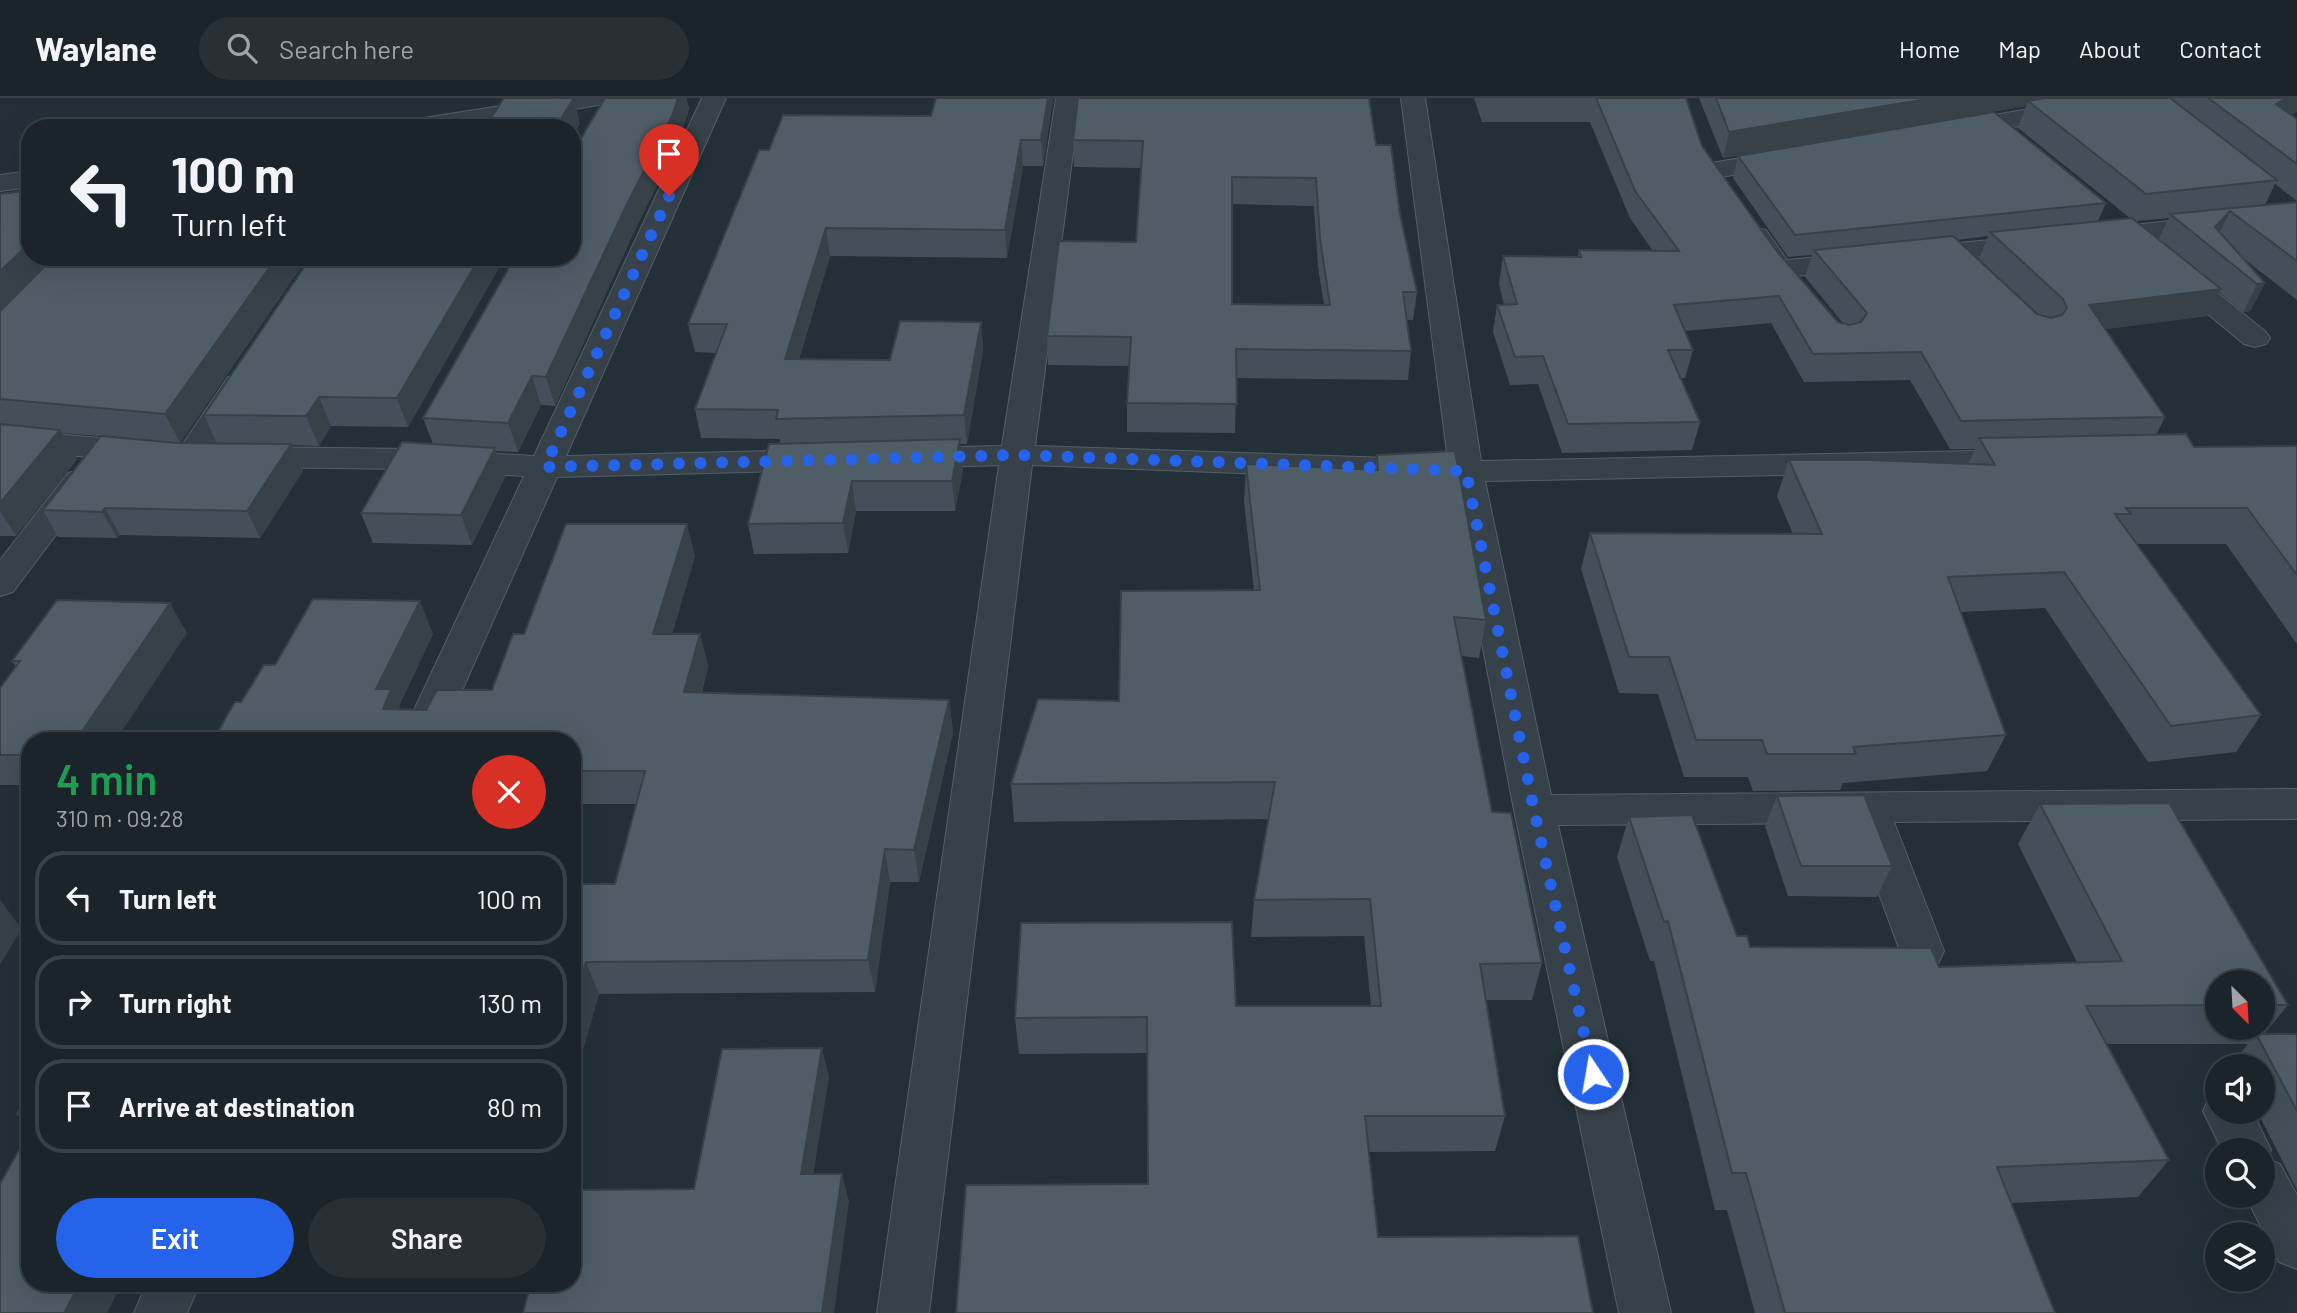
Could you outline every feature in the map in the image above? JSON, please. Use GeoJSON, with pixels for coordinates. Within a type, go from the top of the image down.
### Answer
{"type":"FeatureCollection","features":[{"type":"Feature","properties":{"kind":"street"},"geometry":{"type":"LineString","coordinates":[[500,119],[598,109],[611,98]]}},
{"type":"Feature","properties":{"kind":"street"},"geometry":{"type":"LineString","coordinates":[[424,732],[714,98]]}},
{"type":"Feature","properties":{"kind":"street"},"geometry":{"type":"LineString","coordinates":[[903,1313],[1017,455],[1068,98]]}},
{"type":"Feature","properties":{"kind":"street"},"geometry":{"type":"LineString","coordinates":[[1413,98],[1466,471],[1534,810],[1645,1313]]}},
{"type":"Feature","properties":{"kind":"street"},"geometry":{"type":"LineString","coordinates":[[1926,135],[2143,101]]}},
{"type":"Feature","properties":{"kind":"street"},"geometry":{"type":"LineString","coordinates":[[1993,124],[2024,149]]}},
{"type":"Feature","properties":{"kind":"street"},"geometry":{"type":"LineString","coordinates":[[1819,153],[1720,181],[1787,279],[1951,252],[2296,216]]}},
{"type":"Feature","properties":{"kind":"street"},"geometry":{"type":"LineString","coordinates":[[0,183],[21,180]]}},
{"type":"Feature","properties":{"kind":"street"},"geometry":{"type":"LineString","coordinates":[[2262,190],[2296,216]]}},
{"type":"Feature","properties":{"kind":"street"},"geometry":{"type":"LineString","coordinates":[[2098,209],[2255,338]]}},
{"type":"Feature","properties":{"kind":"street"},"geometry":{"type":"LineString","coordinates":[[1951,252],[1980,279]]}},
{"type":"Feature","properties":{"kind":"street"},"geometry":{"type":"LineString","coordinates":[[190,457],[257,357]]}},
{"type":"Feature","properties":{"kind":"street"},"geometry":{"type":"LineString","coordinates":[[0,439],[190,457],[416,447],[545,467],[1017,455],[1466,471],[2048,460]]}},
{"type":"Feature","properties":{"kind":"street"},"geometry":{"type":"LineString","coordinates":[[0,584],[106,448]]}},
{"type":"Feature","properties":{"kind":"street"},"geometry":{"type":"LineString","coordinates":[[1534,810],[2297,804]]}},
{"type":"Feature","properties":{"kind":"street"},"geometry":{"type":"LineString","coordinates":[[1867,807],[1922,951]]}},
{"type":"Feature","properties":{"kind":"street"},"geometry":{"type":"LineString","coordinates":[[2275,1203],[2297,1245]]}},
{"type":"Feature","properties":{"kind":"street"},"geometry":{"type":"LineString","coordinates":[[160,1313],[170,1292]]}},
{"type":"Feature","properties":{"kind":"building"},"geometry":{"type":"Polygon","coordinates":[[[504,98],[574,98],[562,119],[411,119],[491,118],[504,98]]]}},
{"type":"Feature","properties":{"kind":"building"},"geometry":{"type":"Polygon","coordinates":[[[605,98],[678,98],[672,116],[626,206],[546,377],[532,376],[508,423],[423,418],[510,266],[581,266],[581,139],[605,98]]]}},
{"type":"Feature","properties":{"kind":"building"},"geometry":{"type":"Polygon","coordinates":[[[936,98],[1048,98],[1041,140],[1021,140],[1005,230],[826,228],[785,359],[890,360],[900,321],[981,322],[964,415],[776,419],[778,410],[695,409],[727,324],[688,324],[759,150],[769,150],[783,115],[931,116],[936,98]]]}},
{"type":"Feature","properties":{"kind":"building"},"geometry":{"type":"Polygon","coordinates":[[[1078,98],[1369,98],[1376,145],[1391,145],[1400,214],[1417,292],[1403,292],[1411,351],[1236,349],[1237,404],[1127,403],[1131,337],[1047,336],[1059,241],[1136,242],[1143,141],[1073,140],[1078,98]],[[1232,177],[1232,304],[1330,305],[1320,239],[1316,178],[1232,177]]]}},
{"type":"Feature","properties":{"kind":"building"},"geometry":{"type":"Polygon","coordinates":[[[1596,98],[1686,98],[1702,146],[1775,249],[1838,322],[1850,325],[1861,322],[1867,313],[1814,250],[1953,236],[2037,314],[2051,318],[2062,315],[2067,308],[2063,299],[1990,232],[2132,218],[2221,289],[2089,305],[2165,417],[1961,421],[1921,352],[1813,354],[1779,296],[1674,305],[1693,350],[1668,350],[1700,422],[1568,424],[1543,356],[1515,357],[1497,305],[1517,304],[1503,256],[1581,257],[1579,250],[1679,251],[1635,191],[1596,98]]]}},
{"type":"Feature","properties":{"kind":"building"},"geometry":{"type":"Polygon","coordinates":[[[1716,98],[1933,98],[1729,132],[1716,98]]]}},
{"type":"Feature","properties":{"kind":"building"},"geometry":{"type":"Polygon","coordinates":[[[2045,98],[2170,98],[2277,180],[2146,194],[2028,101],[2045,98]]]}},
{"type":"Feature","properties":{"kind":"building"},"geometry":{"type":"Polygon","coordinates":[[[2208,98],[2287,98],[2276,104],[2297,119],[2297,164],[2208,98]]]}},
{"type":"Feature","properties":{"kind":"building"},"geometry":{"type":"Polygon","coordinates":[[[1994,112],[2106,203],[1795,235],[1738,156],[1994,112]]]}},
{"type":"Feature","properties":{"kind":"building"},"geometry":{"type":"Polygon","coordinates":[[[21,191],[21,251],[0,271],[0,194],[21,191]]]}},
{"type":"Feature","properties":{"kind":"building"},"geometry":{"type":"Polygon","coordinates":[[[2297,202],[2297,261],[2230,211],[2215,227],[2265,283],[2257,284],[2170,214],[2297,202]]]}},
{"type":"Feature","properties":{"kind":"building"},"geometry":{"type":"Polygon","coordinates":[[[45,266],[271,266],[165,414],[0,399],[0,311],[45,266]]]}},
{"type":"Feature","properties":{"kind":"building"},"geometry":{"type":"Polygon","coordinates":[[[305,266],[475,266],[397,398],[319,397],[306,416],[204,415],[305,266]]]}},
{"type":"Feature","properties":{"kind":"building"},"geometry":{"type":"Polygon","coordinates":[[[0,424],[60,430],[0,503],[0,424]]]}},
{"type":"Feature","properties":{"kind":"building"},"geometry":{"type":"Polygon","coordinates":[[[2186,434],[2194,447],[2297,446],[2297,575],[2247,508],[2126,508],[2131,514],[2115,514],[2261,715],[2171,726],[2064,572],[1948,577],[2006,735],[1853,747],[1856,754],[1767,754],[1762,740],[1696,740],[1669,657],[1629,657],[1590,533],[1822,534],[1789,460],[1995,465],[1979,438],[2186,434]]]}},
{"type":"Feature","properties":{"kind":"building"},"geometry":{"type":"Polygon","coordinates":[[[101,436],[177,443],[291,444],[247,511],[105,508],[102,512],[43,510],[101,436]]]}},
{"type":"Feature","properties":{"kind":"building"},"geometry":{"type":"Polygon","coordinates":[[[960,439],[952,481],[852,481],[843,523],[748,524],[769,444],[960,439]]]}},
{"type":"Feature","properties":{"kind":"building"},"geometry":{"type":"Polygon","coordinates":[[[402,442],[495,448],[461,515],[361,513],[402,442]]]}},
{"type":"Feature","properties":{"kind":"building"},"geometry":{"type":"Polygon","coordinates":[[[1455,451],[1486,620],[1454,617],[1492,812],[1511,813],[1542,963],[1480,964],[1505,1116],[1365,1116],[1378,1237],[1578,1236],[1593,1313],[956,1313],[966,1185],[1148,1184],[1147,1017],[1015,1018],[1021,923],[1232,922],[1236,1006],[1381,1006],[1370,899],[1254,900],[1275,782],[1011,784],[1038,699],[1119,701],[1121,591],[1260,590],[1246,464],[1378,470],[1377,455],[1455,451]]]}},
{"type":"Feature","properties":{"kind":"building"},"geometry":{"type":"Polygon","coordinates":[[[566,524],[687,524],[653,634],[700,634],[684,692],[949,700],[914,850],[885,849],[868,960],[586,962],[581,979],[581,884],[615,884],[645,771],[581,771],[581,732],[218,732],[235,702],[241,702],[264,665],[275,665],[313,599],[420,601],[376,689],[391,689],[383,709],[426,710],[437,690],[492,690],[513,634],[524,634],[566,524]]]}},
{"type":"Feature","properties":{"kind":"building"},"geometry":{"type":"Polygon","coordinates":[[[57,600],[170,603],[81,732],[21,732],[21,755],[0,755],[0,688],[20,661],[12,661],[57,600]]]}},
{"type":"Feature","properties":{"kind":"building"},"geometry":{"type":"Polygon","coordinates":[[[1864,795],[1892,866],[1801,866],[1777,796],[1864,795]]]}},
{"type":"Feature","properties":{"kind":"building"},"geometry":{"type":"Polygon","coordinates":[[[2169,803],[2267,970],[2205,970],[2205,1005],[2086,1006],[2169,1160],[1997,1167],[2055,1313],[1785,1313],[1746,1173],[1732,1173],[1668,921],[1664,922],[1629,817],[1692,815],[1737,936],[1747,936],[1750,947],[1931,948],[1939,967],[2122,961],[2040,804],[2169,803]]]}},
{"type":"Feature","properties":{"kind":"building"},"geometry":{"type":"Polygon","coordinates":[[[2275,983],[2288,1005],[2275,1005],[2275,983]]]}},
{"type":"Feature","properties":{"kind":"building"},"geometry":{"type":"Polygon","coordinates":[[[2275,1034],[2297,1034],[2297,1111],[2275,1070],[2275,1054],[2267,1054],[2259,1040],[2275,1040],[2275,1034]]]}},
{"type":"Feature","properties":{"kind":"building"},"geometry":{"type":"Polygon","coordinates":[[[822,1048],[801,1174],[842,1174],[822,1313],[523,1313],[529,1292],[581,1292],[581,1190],[694,1189],[722,1049],[822,1048]]]}},
{"type":"Feature","properties":{"kind":"building"},"geometry":{"type":"Polygon","coordinates":[[[21,1146],[21,1292],[75,1292],[64,1313],[0,1313],[0,1184],[21,1146]]]}},
{"type":"Feature","properties":{"kind":"route"},"geometry":{"type":"LineString","coordinates":[[669,196],[545,467],[1017,455],[1466,471],[1534,810],[1593,1074]]}}]}
